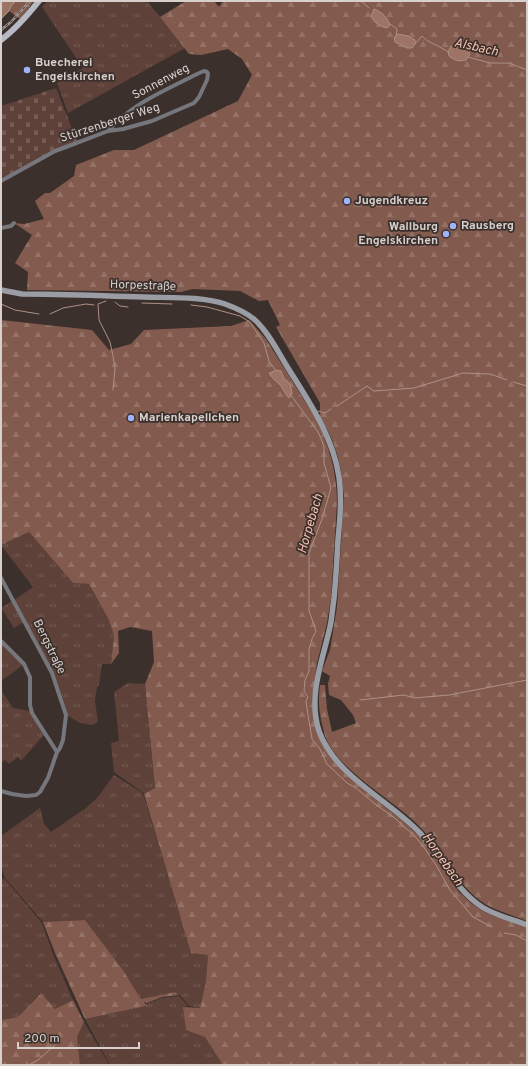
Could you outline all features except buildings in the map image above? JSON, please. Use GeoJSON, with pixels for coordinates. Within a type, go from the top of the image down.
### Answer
{"type":"FeatureCollection","features":[{"type":"Feature","properties":{"kind":"main road"},"geometry":{"type":"LineString","coordinates":[[1,40],[23,22],[39,1]]}},
{"type":"Feature","properties":{"kind":"street","name":"Sonnenweg"},"geometry":{"type":"LineString","coordinates":[[108,132],[117,121],[136,106],[197,74],[204,71],[207,72]]}},
{"type":"Feature","properties":{"kind":"street","name":"Stürzenberger Weg"},"geometry":{"type":"LineString","coordinates":[[1,181],[55,151],[108,132],[152,121],[194,103],[199,97],[207,80],[207,72]]}},
{"type":"Feature","properties":{"kind":"street"},"geometry":{"type":"LineString","coordinates":[[1,228],[11,226],[14,223]]}},
{"type":"Feature","properties":{"kind":"street","name":"Horpestraße"},"geometry":{"type":"LineString","coordinates":[[1,290],[22,294],[173,298],[215,301],[238,309],[247,314],[261,326],[271,340],[326,433],[334,454],[339,475],[340,502],[332,609],[330,627],[315,694],[316,717],[319,730],[332,754],[346,770],[408,821],[421,834],[432,847],[457,884],[469,897],[493,913],[527,925]]}},
{"type":"Feature","properties":{"kind":"street","name":"Bergstraße"},"geometry":{"type":"LineString","coordinates":[[1,578],[52,673],[66,715],[63,740],[48,778],[40,792],[36,795],[26,796],[1,791]]}},
{"type":"Feature","properties":{"kind":"street"},"geometry":{"type":"LineString","coordinates":[[1,641],[24,664],[30,677],[30,705],[32,713],[57,752]]}},
{"type":"Feature","properties":{"kind":"green space"},"geometry":{"type":"Polygon","coordinates":[[[16,1],[34,1],[20,19],[9,11],[11,6],[16,1]]]}},
{"type":"Feature","properties":{"kind":"green space"},"geometry":{"type":"Polygon","coordinates":[[[47,1],[147,1],[185,48],[68,113],[57,83],[83,68],[42,7],[47,1]]]}},
{"type":"Feature","properties":{"kind":"green space"},"geometry":{"type":"Polygon","coordinates":[[[186,1],[214,1],[219,7],[223,1],[527,1],[527,921],[493,908],[472,894],[456,876],[435,845],[419,826],[341,761],[331,749],[325,736],[320,710],[320,685],[325,685],[327,709],[332,732],[356,723],[353,715],[341,700],[329,695],[328,684],[330,676],[322,671],[330,650],[337,607],[344,497],[341,471],[331,437],[320,416],[320,403],[276,327],[280,325],[268,300],[259,301],[240,291],[193,289],[181,292],[27,290],[28,272],[15,263],[32,235],[14,223],[24,224],[44,219],[35,201],[45,193],[50,193],[74,176],[76,165],[114,150],[134,150],[238,101],[252,75],[242,59],[228,49],[201,55],[189,54],[160,17],[186,1]]]}},
{"type":"Feature","properties":{"kind":"green space"},"geometry":{"type":"Polygon","coordinates":[[[56,88],[77,141],[1,179],[1,106],[56,88]]]}},
{"type":"Feature","properties":{"kind":"green space"},"geometry":{"type":"Polygon","coordinates":[[[1,320],[92,330],[109,350],[131,344],[144,330],[231,326],[249,320],[266,339],[316,419],[325,439],[336,480],[337,502],[331,598],[327,623],[317,663],[312,699],[314,719],[345,773],[418,835],[426,844],[459,892],[473,905],[484,911],[527,928],[527,1065],[223,1065],[205,1037],[186,1030],[183,1007],[200,1008],[206,981],[208,955],[191,953],[144,794],[155,788],[145,684],[154,662],[152,631],[130,627],[118,631],[119,653],[111,664],[114,635],[108,618],[89,584],[73,583],[29,532],[1,545],[1,320]]]}},
{"type":"Feature","properties":{"kind":"green space"},"geometry":{"type":"Polygon","coordinates":[[[29,532],[73,583],[89,584],[108,618],[114,635],[111,664],[102,664],[99,685],[97,687],[95,701],[98,722],[92,725],[80,723],[68,716],[64,700],[52,671],[14,600],[33,587],[1,545],[29,532]]]}},
{"type":"Feature","properties":{"kind":"green space"},"geometry":{"type":"Polygon","coordinates":[[[12,601],[24,622],[14,628],[1,608],[12,601]]]}},
{"type":"Feature","properties":{"kind":"green space"},"geometry":{"type":"Polygon","coordinates":[[[1,643],[23,665],[1,681],[1,643]]]}},
{"type":"Feature","properties":{"kind":"green space"},"geometry":{"type":"Polygon","coordinates":[[[128,683],[145,684],[155,788],[145,794],[114,772],[111,743],[119,741],[114,692],[128,683]]]}},
{"type":"Feature","properties":{"kind":"green space"},"geometry":{"type":"Polygon","coordinates":[[[1,690],[13,708],[30,711],[44,735],[21,761],[18,757],[9,764],[5,760],[1,763],[1,690]]]}},
{"type":"Feature","properties":{"kind":"green space"},"geometry":{"type":"Polygon","coordinates":[[[114,775],[143,794],[191,952],[208,955],[206,981],[200,1008],[189,1006],[180,995],[175,992],[141,999],[123,970],[85,920],[43,922],[5,878],[1,866],[1,836],[40,808],[44,824],[51,832],[86,808],[98,797],[114,775]]]}},
{"type":"Feature","properties":{"kind":"green space"},"geometry":{"type":"Polygon","coordinates":[[[4,878],[42,923],[53,954],[73,1000],[55,1009],[40,993],[18,1017],[1,1020],[1,881],[4,878]]]}},
{"type":"Feature","properties":{"kind":"green space"},"geometry":{"type":"Polygon","coordinates":[[[85,920],[123,970],[141,999],[175,992],[179,995],[162,997],[147,1003],[144,1002],[146,1006],[85,1019],[55,953],[43,922],[85,920]]]}},
{"type":"Feature","properties":{"kind":"green space"},"geometry":{"type":"Polygon","coordinates":[[[41,993],[55,1009],[73,1000],[84,1022],[77,1037],[80,1065],[1,1065],[1,1020],[18,1017],[41,993]]]}},
{"type":"Feature","properties":{"kind":"green space"},"geometry":{"type":"Polygon","coordinates":[[[179,996],[188,1006],[184,1007],[186,1030],[205,1036],[223,1065],[110,1065],[85,1019],[146,1006],[144,1003],[147,1004],[162,998],[179,996]]]}},
{"type":"Feature","properties":{"kind":"green space"},"geometry":{"type":"Polygon","coordinates":[[[84,1022],[109,1065],[80,1065],[77,1037],[84,1022]]]}},
{"type":"Feature","properties":{"kind":"shaded area"},"geometry":{"type":"Polygon","coordinates":[[[1,1],[16,1],[1,19],[1,1]]]}},
{"type":"Feature","properties":{"kind":"shaded area"},"geometry":{"type":"Polygon","coordinates":[[[374,9],[384,15],[390,25],[387,28],[374,21],[371,16],[374,9]]]}},
{"type":"Feature","properties":{"kind":"shaded area"},"geometry":{"type":"Polygon","coordinates":[[[398,34],[408,36],[415,40],[415,44],[412,48],[407,48],[395,42],[394,38],[398,34]]]}},
{"type":"Feature","properties":{"kind":"shaded area"},"geometry":{"type":"Polygon","coordinates":[[[451,46],[464,48],[470,54],[466,60],[455,60],[449,56],[448,52],[451,46]]]}},
{"type":"Feature","properties":{"kind":"shaded area"},"geometry":{"type":"Polygon","coordinates":[[[277,370],[281,371],[284,379],[290,385],[292,394],[289,398],[281,386],[269,373],[277,370]]]}},
{"type":"Feature","properties":{"kind":"waterway","name":"Alsbach"},"geometry":{"type":"LineString","coordinates":[[361,1],[369,8]]}},
{"type":"Feature","properties":{"kind":"waterway","name":"Alsbach"},"geometry":{"type":"LineString","coordinates":[[390,24],[397,29],[396,36]]}},
{"type":"Feature","properties":{"kind":"waterway","name":"Alsbach"},"geometry":{"type":"LineString","coordinates":[[415,44],[422,36],[428,41],[449,52]]}},
{"type":"Feature","properties":{"kind":"waterway","name":"Alsbach"},"geometry":{"type":"LineString","coordinates":[[468,57],[490,63],[509,63],[527,70]]}},
{"type":"Feature","properties":{"kind":"waterway"},"geometry":{"type":"LineString","coordinates":[[106,301],[98,304],[99,320],[110,342],[113,356],[115,369],[113,390]]}},
{"type":"Feature","properties":{"kind":"waterway","name":"Horpebach"},"geometry":{"type":"LineString","coordinates":[[115,302],[120,306],[128,307]]}},
{"type":"Feature","properties":{"kind":"waterway","name":"Horpebach"},"geometry":{"type":"LineString","coordinates":[[142,303],[172,304]]}},
{"type":"Feature","properties":{"kind":"waterway","name":"Horpebach"},"geometry":{"type":"LineString","coordinates":[[1,304],[15,310],[39,314]]}},
{"type":"Feature","properties":{"kind":"waterway","name":"Horpebach"},"geometry":{"type":"LineString","coordinates":[[50,314],[63,308],[86,304],[94,305]]}},
{"type":"Feature","properties":{"kind":"waterway","name":"Horpebach"},"geometry":{"type":"LineString","coordinates":[[191,305],[207,307],[240,316],[250,322],[264,343],[269,361],[276,371]]}},
{"type":"Feature","properties":{"kind":"waterway"},"geometry":{"type":"LineString","coordinates":[[337,406],[367,386],[374,391],[414,388],[463,373],[490,374],[507,380]]}},
{"type":"Feature","properties":{"kind":"waterway"},"geometry":{"type":"LineString","coordinates":[[513,382],[527,386]]}},
{"type":"Feature","properties":{"kind":"waterway","name":"Horpebach"},"geometry":{"type":"LineString","coordinates":[[290,394],[318,432],[322,441],[324,447],[324,463],[331,488],[322,519],[309,553],[309,611],[316,631],[309,649],[309,671],[305,680],[304,691],[308,697],[306,701],[312,739],[320,749],[327,764],[347,783],[356,788],[413,834],[436,865],[450,890],[473,917],[492,927]]}},
{"type":"Feature","properties":{"kind":"waterway"},"geometry":{"type":"LineString","coordinates":[[318,411],[325,413],[331,409]]}},
{"type":"Feature","properties":{"kind":"waterway"},"geometry":{"type":"LineString","coordinates":[[360,700],[404,695],[414,698],[449,695],[527,680]]}},
{"type":"Feature","properties":{"kind":"waterway","name":"Horpebach"},"geometry":{"type":"LineString","coordinates":[[504,933],[516,935],[527,941]]}},
{"type":"Feature","properties":{"kind":"waterway"},"geometry":{"type":"LineString","coordinates":[[29,1065],[38,1060],[55,1045]]}},
{"type":"Feature","properties":{"kind":"railway"},"geometry":{"type":"LineString","coordinates":[[1,30],[11,22],[30,1]]}},
{"type":"Feature","properties":{"kind":"place","name":"Buecherei Engelskirchen"},"geometry":{"type":"Point","coordinates":[27,70]}},
{"type":"Feature","properties":{"kind":"place","name":"Jugendkreuz"},"geometry":{"type":"Point","coordinates":[347,201]}},
{"type":"Feature","properties":{"kind":"place","name":"Rausberg"},"geometry":{"type":"Point","coordinates":[453,226]}},
{"type":"Feature","properties":{"kind":"place","name":"Wallburg Engelskirchen"},"geometry":{"type":"Point","coordinates":[446,234]}},
{"type":"Feature","properties":{"kind":"place","name":"Marienkapellchen"},"geometry":{"type":"Point","coordinates":[131,418]}}]}
